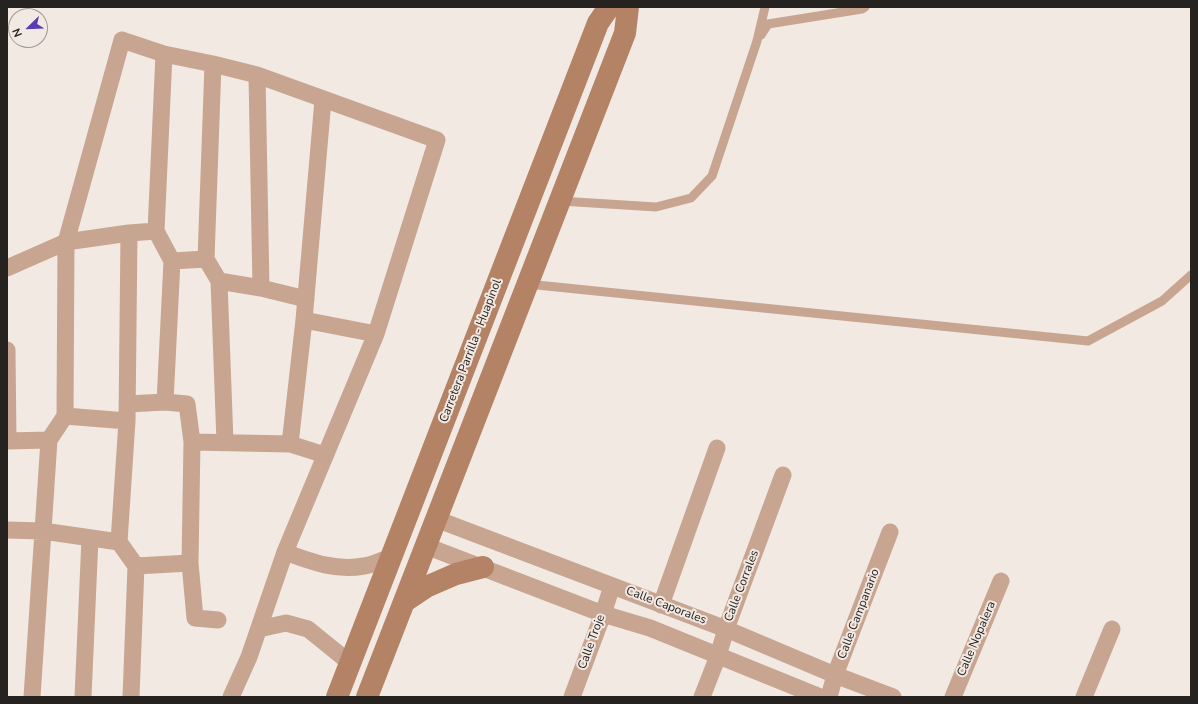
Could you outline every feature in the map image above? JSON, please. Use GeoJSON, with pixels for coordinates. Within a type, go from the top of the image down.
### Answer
{"type":"FeatureCollection","features":[{"type":"Feature","properties":{"kind":"main road","name":"Carretera Parrilla - Huapinol"},"geometry":{"type":"LineString","coordinates":[[337,697],[598,23],[609,7]]}},
{"type":"Feature","properties":{"kind":"main road"},"geometry":{"type":"LineString","coordinates":[[368,697],[625,33],[628,7]]}},
{"type":"Feature","properties":{"kind":"main road"},"geometry":{"type":"LineString","coordinates":[[405,601],[426,587],[456,574],[483,567]]}},
{"type":"Feature","properties":{"kind":"street"},"geometry":{"type":"LineString","coordinates":[[32,697],[49,440],[65,416],[66,242],[122,40],[164,54],[257,75],[437,140],[376,334],[285,552],[249,657],[230,697]]}},
{"type":"Feature","properties":{"kind":"street"},"geometry":{"type":"LineString","coordinates":[[164,54],[156,231],[172,261],[165,402]]}},
{"type":"Feature","properties":{"kind":"street"},"geometry":{"type":"LineString","coordinates":[[213,64],[206,259],[219,281],[225,442]]}},
{"type":"Feature","properties":{"kind":"street"},"geometry":{"type":"LineString","coordinates":[[257,75],[261,288]]}},
{"type":"Feature","properties":{"kind":"street"},"geometry":{"type":"LineString","coordinates":[[290,444],[304,320],[324,100]]}},
{"type":"Feature","properties":{"kind":"street"},"geometry":{"type":"LineString","coordinates":[[7,268],[66,242],[129,233],[156,231]]}},
{"type":"Feature","properties":{"kind":"street"},"geometry":{"type":"LineString","coordinates":[[129,233],[128,404],[119,542],[136,566],[131,697]]}},
{"type":"Feature","properties":{"kind":"street"},"geometry":{"type":"LineString","coordinates":[[172,261],[206,259]]}},
{"type":"Feature","properties":{"kind":"street"},"geometry":{"type":"LineString","coordinates":[[219,281],[261,288],[306,299]]}},
{"type":"Feature","properties":{"kind":"street"},"geometry":{"type":"LineString","coordinates":[[304,320],[376,334]]}},
{"type":"Feature","properties":{"kind":"street"},"geometry":{"type":"LineString","coordinates":[[7,350],[8,441],[49,440]]}},
{"type":"Feature","properties":{"kind":"street"},"geometry":{"type":"LineString","coordinates":[[128,404],[165,402],[187,404],[192,442],[190,563],[195,618],[218,620]]}},
{"type":"Feature","properties":{"kind":"street"},"geometry":{"type":"LineString","coordinates":[[65,416],[127,421]]}},
{"type":"Feature","properties":{"kind":"street"},"geometry":{"type":"LineString","coordinates":[[192,442],[290,444],[325,455]]}},
{"type":"Feature","properties":{"kind":"street"},"geometry":{"type":"LineString","coordinates":[[661,604],[717,448]]}},
{"type":"Feature","properties":{"kind":"street","name":"Calle Corrales"},"geometry":{"type":"LineString","coordinates":[[702,697],[783,475]]}},
{"type":"Feature","properties":{"kind":"street","name":"Calle Caporales"},"geometry":{"type":"LineString","coordinates":[[436,519],[726,629],[893,697]]}},
{"type":"Feature","properties":{"kind":"street"},"geometry":{"type":"LineString","coordinates":[[7,530],[42,530],[119,542]]}},
{"type":"Feature","properties":{"kind":"street","name":"Calle Campanario"},"geometry":{"type":"LineString","coordinates":[[829,697],[890,532]]}},
{"type":"Feature","properties":{"kind":"street"},"geometry":{"type":"LineString","coordinates":[[83,697],[90,538]]}},
{"type":"Feature","properties":{"kind":"street"},"geometry":{"type":"LineString","coordinates":[[426,546],[603,614],[650,628],[820,697]]}},
{"type":"Feature","properties":{"kind":"street"},"geometry":{"type":"LineString","coordinates":[[285,552],[316,564],[342,568],[365,566],[390,558]]}},
{"type":"Feature","properties":{"kind":"street"},"geometry":{"type":"LineString","coordinates":[[136,566],[190,563]]}},
{"type":"Feature","properties":{"kind":"street","name":"Calle Nopalera"},"geometry":{"type":"LineString","coordinates":[[953,697],[1001,582]]}},
{"type":"Feature","properties":{"kind":"street","name":"Calle Troje"},"geometry":{"type":"LineString","coordinates":[[572,697],[612,586]]}},
{"type":"Feature","properties":{"kind":"street"},"geometry":{"type":"LineString","coordinates":[[259,629],[286,623],[308,629],[350,662]]}},
{"type":"Feature","properties":{"kind":"street"},"geometry":{"type":"LineString","coordinates":[[1084,697],[1112,629]]}},
{"type":"Feature","properties":{"kind":"lane"},"geometry":{"type":"LineString","coordinates":[[560,201],[656,207],[691,198],[712,176],[757,41],[765,7]]}},
{"type":"Feature","properties":{"kind":"lane"},"geometry":{"type":"LineString","coordinates":[[757,41],[768,24],[862,9],[864,7]]}},
{"type":"Feature","properties":{"kind":"lane"},"geometry":{"type":"LineString","coordinates":[[528,284],[1088,341],[1162,301],[1191,275]]}}]}
